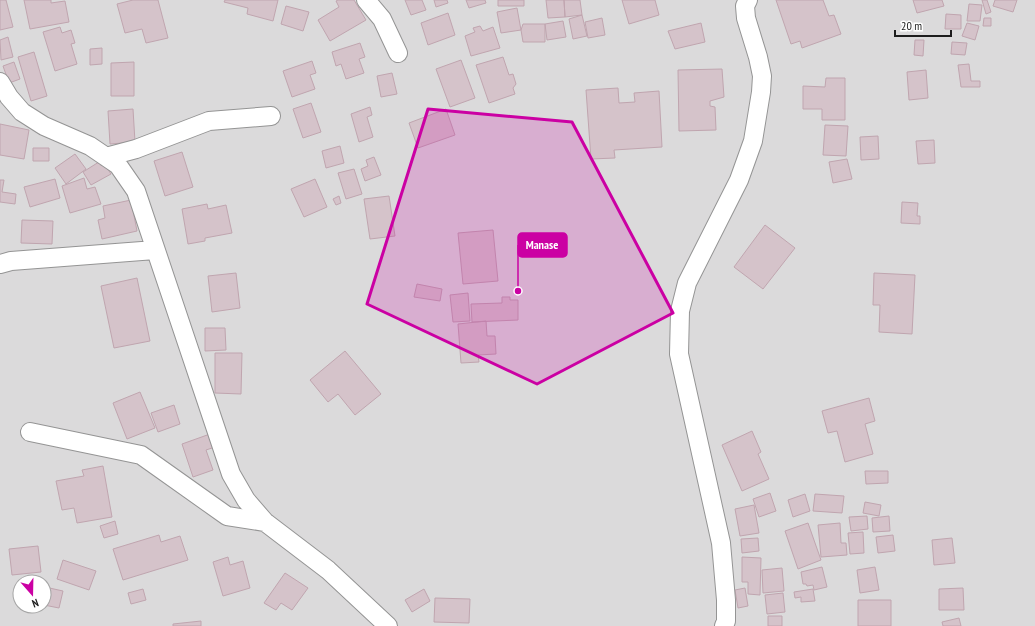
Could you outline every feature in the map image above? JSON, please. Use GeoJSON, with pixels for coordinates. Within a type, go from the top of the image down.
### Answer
{"type":"FeatureCollection","features":[{"type":"Feature","properties":{"kind":"street"},"geometry":{"type":"LineString","coordinates":[[366,0],[382,19],[398,52]]}},
{"type":"Feature","properties":{"kind":"street"},"geometry":{"type":"LineString","coordinates":[[724,626],[726,621],[726,600],[721,543],[679,354],[680,310],[687,283],[739,180],[753,141],[761,92],[762,76],[746,18],[745,6],[748,0]]}},
{"type":"Feature","properties":{"kind":"street"},"geometry":{"type":"LineString","coordinates":[[0,82],[9,98],[22,112],[44,126],[90,146],[118,165],[136,191],[231,474],[246,500],[266,522],[328,570],[388,626]]}},
{"type":"Feature","properties":{"kind":"street"},"geometry":{"type":"LineString","coordinates":[[106,157],[136,149],[209,120],[271,116]]}},
{"type":"Feature","properties":{"kind":"street"},"geometry":{"type":"LineString","coordinates":[[0,264],[11,261],[155,250]]}},
{"type":"Feature","properties":{"kind":"street"},"geometry":{"type":"LineString","coordinates":[[30,432],[141,455],[228,516],[266,522]]}},
{"type":"Feature","properties":{"kind":"highlighted area"},"geometry":{"type":"Polygon","coordinates":[[[428,109],[572,122],[673,313],[537,384],[367,304],[428,109]]]}},
{"type":"Feature","properties":{"kind":"shaded area"},"geometry":{"type":"Polygon","coordinates":[[[0,0],[1035,0],[1035,626],[0,626],[0,0]]]}},
{"type":"Feature","properties":{"kind":"building"},"geometry":{"type":"Polygon","coordinates":[[[0,0],[6,0],[13,27],[0,30],[0,0]]]}},
{"type":"Feature","properties":{"kind":"building"},"geometry":{"type":"Polygon","coordinates":[[[24,0],[51,0],[51,3],[65,1],[69,22],[30,29],[24,0]]]}},
{"type":"Feature","properties":{"kind":"building"},"geometry":{"type":"Polygon","coordinates":[[[133,0],[158,0],[168,38],[146,43],[142,29],[125,33],[117,4],[133,0]]]}},
{"type":"Feature","properties":{"kind":"building"},"geometry":{"type":"Polygon","coordinates":[[[225,0],[278,0],[273,21],[247,14],[248,8],[224,2],[225,0]]]}},
{"type":"Feature","properties":{"kind":"building"},"geometry":{"type":"Polygon","coordinates":[[[354,0],[366,20],[330,41],[318,20],[339,7],[336,1],[354,0]]]}},
{"type":"Feature","properties":{"kind":"building"},"geometry":{"type":"Polygon","coordinates":[[[405,0],[422,0],[426,10],[411,15],[405,0]]]}},
{"type":"Feature","properties":{"kind":"building"},"geometry":{"type":"Polygon","coordinates":[[[434,0],[447,0],[448,3],[436,7],[434,0]]]}},
{"type":"Feature","properties":{"kind":"building"},"geometry":{"type":"Polygon","coordinates":[[[466,0],[485,0],[486,3],[469,8],[466,0]]]}},
{"type":"Feature","properties":{"kind":"building"},"geometry":{"type":"Polygon","coordinates":[[[498,0],[524,0],[524,6],[498,6],[498,0]]]}},
{"type":"Feature","properties":{"kind":"building"},"geometry":{"type":"Polygon","coordinates":[[[546,0],[564,0],[565,17],[548,18],[546,0]]]}},
{"type":"Feature","properties":{"kind":"building"},"geometry":{"type":"Polygon","coordinates":[[[564,0],[580,0],[582,15],[565,17],[564,0]]]}},
{"type":"Feature","properties":{"kind":"building"},"geometry":{"type":"Polygon","coordinates":[[[622,0],[655,0],[659,15],[629,24],[622,0]]]}},
{"type":"Feature","properties":{"kind":"building"},"geometry":{"type":"Polygon","coordinates":[[[776,0],[823,0],[829,16],[834,15],[841,34],[802,48],[800,41],[791,44],[776,0]]]}},
{"type":"Feature","properties":{"kind":"building"},"geometry":{"type":"Polygon","coordinates":[[[913,0],[942,0],[944,6],[917,13],[913,0]]]}},
{"type":"Feature","properties":{"kind":"building"},"geometry":{"type":"Polygon","coordinates":[[[982,0],[987,0],[991,12],[986,14],[982,0]]]}},
{"type":"Feature","properties":{"kind":"building"},"geometry":{"type":"Polygon","coordinates":[[[995,0],[1017,0],[1013,12],[993,6],[995,0]]]}},
{"type":"Feature","properties":{"kind":"building"},"geometry":{"type":"Polygon","coordinates":[[[969,4],[982,5],[980,21],[967,21],[969,4]]]}},
{"type":"Feature","properties":{"kind":"building"},"geometry":{"type":"Polygon","coordinates":[[[286,6],[309,12],[303,31],[281,24],[286,6]]]}},
{"type":"Feature","properties":{"kind":"building"},"geometry":{"type":"Polygon","coordinates":[[[517,8],[521,30],[501,33],[497,12],[517,8]]]}},
{"type":"Feature","properties":{"kind":"building"},"geometry":{"type":"Polygon","coordinates":[[[448,13],[455,35],[428,45],[421,23],[448,13]]]}},
{"type":"Feature","properties":{"kind":"building"},"geometry":{"type":"Polygon","coordinates":[[[946,14],[961,15],[961,29],[945,29],[946,14]]]}},
{"type":"Feature","properties":{"kind":"building"},"geometry":{"type":"Polygon","coordinates":[[[582,15],[587,36],[573,39],[569,19],[582,15]]]}},
{"type":"Feature","properties":{"kind":"building"},"geometry":{"type":"Polygon","coordinates":[[[602,18],[605,35],[588,38],[585,22],[602,18]]]}},
{"type":"Feature","properties":{"kind":"building"},"geometry":{"type":"Polygon","coordinates":[[[984,18],[991,18],[991,26],[983,26],[984,18]]]}},
{"type":"Feature","properties":{"kind":"building"},"geometry":{"type":"Polygon","coordinates":[[[563,21],[566,37],[547,40],[545,24],[563,21]]]}},
{"type":"Feature","properties":{"kind":"building"},"geometry":{"type":"Polygon","coordinates":[[[701,23],[705,42],[675,49],[668,31],[701,23]]]}},
{"type":"Feature","properties":{"kind":"building"},"geometry":{"type":"Polygon","coordinates":[[[967,23],[979,26],[975,40],[962,36],[967,23]]]}},
{"type":"Feature","properties":{"kind":"building"},"geometry":{"type":"Polygon","coordinates":[[[523,24],[545,24],[545,42],[523,42],[521,30],[523,24]]]}},
{"type":"Feature","properties":{"kind":"building"},"geometry":{"type":"Polygon","coordinates":[[[480,26],[483,31],[493,27],[500,48],[471,56],[465,36],[475,32],[473,28],[480,26]]]}},
{"type":"Feature","properties":{"kind":"building"},"geometry":{"type":"Polygon","coordinates":[[[60,27],[62,33],[71,30],[75,43],[71,44],[77,64],[55,71],[43,32],[60,27]]]}},
{"type":"Feature","properties":{"kind":"building"},"geometry":{"type":"Polygon","coordinates":[[[8,37],[13,57],[1,60],[0,40],[8,37]]]}},
{"type":"Feature","properties":{"kind":"building"},"geometry":{"type":"Polygon","coordinates":[[[915,40],[924,40],[923,56],[914,55],[915,40]]]}},
{"type":"Feature","properties":{"kind":"building"},"geometry":{"type":"Polygon","coordinates":[[[952,42],[967,43],[965,55],[951,54],[952,42]]]}},
{"type":"Feature","properties":{"kind":"building"},"geometry":{"type":"Polygon","coordinates":[[[360,43],[365,57],[359,59],[364,73],[346,79],[341,64],[336,66],[332,52],[360,43]]]}},
{"type":"Feature","properties":{"kind":"building"},"geometry":{"type":"Polygon","coordinates":[[[102,48],[102,64],[90,65],[90,49],[102,48]]]}},
{"type":"Feature","properties":{"kind":"building"},"geometry":{"type":"Polygon","coordinates":[[[34,52],[47,96],[31,101],[18,57],[34,52]]]}},
{"type":"Feature","properties":{"kind":"building"},"geometry":{"type":"Polygon","coordinates":[[[503,57],[509,75],[513,74],[516,84],[513,88],[515,94],[489,103],[476,65],[503,57]]]}},
{"type":"Feature","properties":{"kind":"building"},"geometry":{"type":"Polygon","coordinates":[[[461,60],[475,98],[450,107],[436,69],[461,60]]]}},
{"type":"Feature","properties":{"kind":"building"},"geometry":{"type":"Polygon","coordinates":[[[312,61],[316,73],[310,75],[315,89],[292,97],[283,71],[312,61]]]}},
{"type":"Feature","properties":{"kind":"building"},"geometry":{"type":"Polygon","coordinates":[[[14,62],[20,79],[9,83],[3,66],[14,62]]]}},
{"type":"Feature","properties":{"kind":"building"},"geometry":{"type":"Polygon","coordinates":[[[134,62],[134,96],[111,96],[111,63],[134,62]]]}},
{"type":"Feature","properties":{"kind":"building"},"geometry":{"type":"Polygon","coordinates":[[[969,64],[971,81],[980,81],[980,87],[961,87],[958,65],[969,64]]]}},
{"type":"Feature","properties":{"kind":"building"},"geometry":{"type":"Polygon","coordinates":[[[722,69],[724,97],[710,101],[710,106],[715,107],[716,130],[679,131],[678,70],[722,69]]]}},
{"type":"Feature","properties":{"kind":"building"},"geometry":{"type":"Polygon","coordinates":[[[926,70],[928,98],[909,100],[907,72],[926,70]]]}},
{"type":"Feature","properties":{"kind":"building"},"geometry":{"type":"Polygon","coordinates":[[[392,73],[397,94],[381,97],[377,76],[392,73]]]}},
{"type":"Feature","properties":{"kind":"building"},"geometry":{"type":"Polygon","coordinates":[[[826,78],[845,78],[845,120],[822,120],[822,109],[803,109],[803,86],[825,87],[826,78]]]}},
{"type":"Feature","properties":{"kind":"building"},"geometry":{"type":"Polygon","coordinates":[[[618,88],[619,103],[635,102],[634,93],[659,91],[662,147],[614,150],[615,158],[591,159],[586,90],[618,88]]]}},
{"type":"Feature","properties":{"kind":"building"},"geometry":{"type":"Polygon","coordinates":[[[311,103],[321,132],[303,138],[293,109],[311,103]]]}},
{"type":"Feature","properties":{"kind":"building"},"geometry":{"type":"Polygon","coordinates":[[[370,107],[372,115],[367,117],[373,137],[359,142],[351,114],[370,107]]]}},
{"type":"Feature","properties":{"kind":"building"},"geometry":{"type":"Polygon","coordinates":[[[133,109],[135,142],[110,144],[108,111],[133,109]]]}},
{"type":"Feature","properties":{"kind":"building"},"geometry":{"type":"Polygon","coordinates":[[[446,109],[455,135],[418,148],[409,123],[446,109]]]}},
{"type":"Feature","properties":{"kind":"building"},"geometry":{"type":"Polygon","coordinates":[[[0,124],[29,130],[24,159],[0,155],[0,124]]]}},
{"type":"Feature","properties":{"kind":"building"},"geometry":{"type":"Polygon","coordinates":[[[825,125],[848,126],[846,156],[823,155],[825,125]]]}},
{"type":"Feature","properties":{"kind":"building"},"geometry":{"type":"Polygon","coordinates":[[[878,136],[879,159],[861,160],[860,137],[878,136]]]}},
{"type":"Feature","properties":{"kind":"building"},"geometry":{"type":"Polygon","coordinates":[[[934,140],[935,163],[918,164],[916,141],[934,140]]]}},
{"type":"Feature","properties":{"kind":"building"},"geometry":{"type":"Polygon","coordinates":[[[340,146],[344,163],[326,168],[322,151],[340,146]]]}},
{"type":"Feature","properties":{"kind":"building"},"geometry":{"type":"Polygon","coordinates":[[[33,148],[49,148],[49,161],[33,161],[33,148]]]}},
{"type":"Feature","properties":{"kind":"building"},"geometry":{"type":"Polygon","coordinates":[[[182,152],[193,187],[165,196],[154,161],[182,152]]]}},
{"type":"Feature","properties":{"kind":"building"},"geometry":{"type":"Polygon","coordinates":[[[75,154],[86,169],[66,184],[55,168],[75,154]]]}},
{"type":"Feature","properties":{"kind":"building"},"geometry":{"type":"Polygon","coordinates":[[[374,157],[381,175],[365,181],[361,169],[368,166],[366,160],[374,157]]]}},
{"type":"Feature","properties":{"kind":"building"},"geometry":{"type":"Polygon","coordinates":[[[847,159],[852,179],[833,183],[829,162],[847,159]]]}},
{"type":"Feature","properties":{"kind":"building"},"geometry":{"type":"Polygon","coordinates":[[[102,160],[111,174],[91,185],[83,172],[102,160]]]}},
{"type":"Feature","properties":{"kind":"building"},"geometry":{"type":"Polygon","coordinates":[[[354,169],[362,194],[346,199],[338,173],[354,169]]]}},
{"type":"Feature","properties":{"kind":"building"},"geometry":{"type":"Polygon","coordinates":[[[84,178],[87,189],[95,187],[101,204],[70,213],[62,186],[84,178]]]}},
{"type":"Feature","properties":{"kind":"building"},"geometry":{"type":"Polygon","coordinates":[[[55,179],[60,198],[30,207],[24,187],[55,179]]]}},
{"type":"Feature","properties":{"kind":"building"},"geometry":{"type":"Polygon","coordinates":[[[315,179],[327,207],[304,217],[291,189],[315,179]]]}},
{"type":"Feature","properties":{"kind":"building"},"geometry":{"type":"Polygon","coordinates":[[[0,180],[4,180],[2,192],[16,194],[15,204],[0,202],[0,180]]]}},
{"type":"Feature","properties":{"kind":"building"},"geometry":{"type":"Polygon","coordinates":[[[339,196],[341,203],[336,205],[333,199],[339,196]]]}},
{"type":"Feature","properties":{"kind":"building"},"geometry":{"type":"Polygon","coordinates":[[[389,196],[395,236],[370,239],[364,199],[389,196]]]}},
{"type":"Feature","properties":{"kind":"building"},"geometry":{"type":"Polygon","coordinates":[[[131,200],[137,231],[102,239],[98,220],[105,218],[103,206],[131,200]]]}},
{"type":"Feature","properties":{"kind":"building"},"geometry":{"type":"Polygon","coordinates":[[[902,202],[918,203],[917,216],[920,216],[920,224],[901,223],[902,202]]]}},
{"type":"Feature","properties":{"kind":"building"},"geometry":{"type":"Polygon","coordinates":[[[207,204],[208,209],[226,205],[232,233],[205,238],[205,241],[188,244],[182,209],[207,204]]]}},
{"type":"Feature","properties":{"kind":"building"},"geometry":{"type":"Polygon","coordinates":[[[22,220],[53,221],[52,244],[21,243],[22,220]]]}},
{"type":"Feature","properties":{"kind":"building"},"geometry":{"type":"Polygon","coordinates":[[[765,225],[795,248],[763,289],[734,267],[765,225]]]}},
{"type":"Feature","properties":{"kind":"building"},"geometry":{"type":"Polygon","coordinates":[[[493,230],[498,281],[463,284],[458,233],[493,230]]]}},
{"type":"Feature","properties":{"kind":"building"},"geometry":{"type":"Polygon","coordinates":[[[236,273],[240,308],[212,312],[208,276],[236,273]]]}},
{"type":"Feature","properties":{"kind":"building"},"geometry":{"type":"Polygon","coordinates":[[[874,273],[915,275],[912,334],[879,332],[880,305],[873,305],[874,273]]]}},
{"type":"Feature","properties":{"kind":"building"},"geometry":{"type":"Polygon","coordinates":[[[137,278],[150,341],[114,348],[101,286],[137,278]]]}},
{"type":"Feature","properties":{"kind":"building"},"geometry":{"type":"Polygon","coordinates":[[[417,284],[442,289],[440,301],[414,297],[417,284]]]}},
{"type":"Feature","properties":{"kind":"building"},"geometry":{"type":"Polygon","coordinates":[[[468,293],[470,321],[453,322],[450,295],[468,293]]]}},
{"type":"Feature","properties":{"kind":"building"},"geometry":{"type":"Polygon","coordinates":[[[502,297],[510,297],[510,300],[518,300],[518,320],[472,322],[471,304],[502,303],[502,297]]]}},
{"type":"Feature","properties":{"kind":"building"},"geometry":{"type":"Polygon","coordinates":[[[486,321],[487,336],[495,336],[496,354],[478,355],[479,362],[461,363],[458,324],[486,321]]]}},
{"type":"Feature","properties":{"kind":"building"},"geometry":{"type":"Polygon","coordinates":[[[205,328],[225,328],[226,350],[205,351],[205,328]]]}},
{"type":"Feature","properties":{"kind":"building"},"geometry":{"type":"Polygon","coordinates":[[[345,351],[381,394],[355,415],[338,394],[328,402],[310,380],[345,351]]]}},
{"type":"Feature","properties":{"kind":"building"},"geometry":{"type":"Polygon","coordinates":[[[215,353],[242,353],[241,394],[215,393],[215,353]]]}},
{"type":"Feature","properties":{"kind":"building"},"geometry":{"type":"Polygon","coordinates":[[[140,392],[155,428],[127,439],[113,403],[140,392]]]}},
{"type":"Feature","properties":{"kind":"building"},"geometry":{"type":"Polygon","coordinates":[[[869,398],[875,421],[865,424],[873,454],[845,462],[837,431],[828,433],[822,411],[869,398]]]}},
{"type":"Feature","properties":{"kind":"building"},"geometry":{"type":"Polygon","coordinates":[[[174,405],[180,424],[158,432],[151,413],[174,405]]]}},
{"type":"Feature","properties":{"kind":"building"},"geometry":{"type":"Polygon","coordinates":[[[752,431],[761,452],[758,454],[769,479],[742,491],[722,445],[752,431]]]}},
{"type":"Feature","properties":{"kind":"building"},"geometry":{"type":"Polygon","coordinates":[[[210,434],[215,447],[206,450],[213,470],[193,477],[182,444],[210,434]]]}},
{"type":"Feature","properties":{"kind":"building"},"geometry":{"type":"Polygon","coordinates":[[[103,466],[112,517],[77,523],[74,508],[62,510],[56,481],[84,476],[82,470],[103,466]]]}},
{"type":"Feature","properties":{"kind":"building"},"geometry":{"type":"Polygon","coordinates":[[[865,471],[888,471],[888,483],[866,484],[865,471]]]}},
{"type":"Feature","properties":{"kind":"building"},"geometry":{"type":"Polygon","coordinates":[[[770,493],[776,511],[759,517],[753,499],[770,493]]]}},
{"type":"Feature","properties":{"kind":"building"},"geometry":{"type":"Polygon","coordinates":[[[805,494],[810,511],[793,517],[788,500],[805,494]]]}},
{"type":"Feature","properties":{"kind":"building"},"geometry":{"type":"Polygon","coordinates":[[[815,494],[844,496],[842,513],[813,511],[815,494]]]}},
{"type":"Feature","properties":{"kind":"building"},"geometry":{"type":"Polygon","coordinates":[[[865,502],[881,505],[879,516],[863,513],[865,502]]]}},
{"type":"Feature","properties":{"kind":"building"},"geometry":{"type":"Polygon","coordinates":[[[754,505],[759,533],[740,536],[735,509],[754,505]]]}},
{"type":"Feature","properties":{"kind":"building"},"geometry":{"type":"Polygon","coordinates":[[[867,516],[868,529],[851,531],[849,517],[867,516]]]}},
{"type":"Feature","properties":{"kind":"building"},"geometry":{"type":"Polygon","coordinates":[[[889,516],[890,531],[873,532],[872,518],[889,516]]]}},
{"type":"Feature","properties":{"kind":"building"},"geometry":{"type":"Polygon","coordinates":[[[115,521],[118,534],[104,538],[100,526],[115,521]]]}},
{"type":"Feature","properties":{"kind":"building"},"geometry":{"type":"Polygon","coordinates":[[[808,523],[821,560],[798,569],[785,531],[808,523]]]}},
{"type":"Feature","properties":{"kind":"building"},"geometry":{"type":"Polygon","coordinates":[[[840,523],[841,543],[846,543],[847,555],[821,557],[818,525],[840,523]]]}},
{"type":"Feature","properties":{"kind":"building"},"geometry":{"type":"Polygon","coordinates":[[[863,532],[864,553],[850,554],[848,533],[863,532]]]}},
{"type":"Feature","properties":{"kind":"building"},"geometry":{"type":"Polygon","coordinates":[[[159,535],[161,542],[180,536],[188,560],[123,580],[113,549],[159,535]]]}},
{"type":"Feature","properties":{"kind":"building"},"geometry":{"type":"Polygon","coordinates":[[[893,535],[895,551],[878,553],[876,537],[893,535]]]}},
{"type":"Feature","properties":{"kind":"building"},"geometry":{"type":"Polygon","coordinates":[[[758,538],[759,551],[742,553],[741,539],[758,538]]]}},
{"type":"Feature","properties":{"kind":"building"},"geometry":{"type":"Polygon","coordinates":[[[952,538],[955,563],[934,565],[932,540],[952,538]]]}},
{"type":"Feature","properties":{"kind":"building"},"geometry":{"type":"Polygon","coordinates":[[[38,546],[41,572],[12,575],[9,549],[38,546]]]}},
{"type":"Feature","properties":{"kind":"building"},"geometry":{"type":"Polygon","coordinates":[[[228,557],[230,565],[243,561],[250,588],[223,596],[213,562],[228,557]]]}},
{"type":"Feature","properties":{"kind":"building"},"geometry":{"type":"Polygon","coordinates":[[[742,557],[761,558],[760,595],[748,594],[748,582],[742,582],[742,557]]]}},
{"type":"Feature","properties":{"kind":"building"},"geometry":{"type":"Polygon","coordinates":[[[63,560],[96,571],[89,590],[57,579],[63,560]]]}},
{"type":"Feature","properties":{"kind":"building"},"geometry":{"type":"Polygon","coordinates":[[[822,567],[827,587],[814,590],[813,585],[807,586],[806,584],[803,584],[801,572],[822,567]]]}},
{"type":"Feature","properties":{"kind":"building"},"geometry":{"type":"Polygon","coordinates":[[[875,567],[879,590],[860,593],[857,570],[875,567]]]}},
{"type":"Feature","properties":{"kind":"building"},"geometry":{"type":"Polygon","coordinates":[[[782,568],[784,591],[763,593],[762,570],[782,568]]]}},
{"type":"Feature","properties":{"kind":"building"},"geometry":{"type":"Polygon","coordinates":[[[285,573],[308,588],[292,610],[281,603],[276,610],[264,603],[285,573]]]}},
{"type":"Feature","properties":{"kind":"building"},"geometry":{"type":"Polygon","coordinates":[[[745,588],[748,606],[738,608],[735,590],[745,588]]]}},
{"type":"Feature","properties":{"kind":"building"},"geometry":{"type":"Polygon","coordinates":[[[963,588],[964,610],[939,610],[939,589],[963,588]]]}},
{"type":"Feature","properties":{"kind":"building"},"geometry":{"type":"Polygon","coordinates":[[[52,589],[63,591],[59,608],[52,607],[52,589]]]}},
{"type":"Feature","properties":{"kind":"building"},"geometry":{"type":"Polygon","coordinates":[[[143,589],[146,600],[131,604],[128,593],[143,589]]]}},
{"type":"Feature","properties":{"kind":"building"},"geometry":{"type":"Polygon","coordinates":[[[424,589],[430,601],[412,612],[405,600],[424,589]]]}},
{"type":"Feature","properties":{"kind":"building"},"geometry":{"type":"Polygon","coordinates":[[[813,589],[815,601],[801,602],[801,597],[795,598],[794,592],[813,589]]]}},
{"type":"Feature","properties":{"kind":"building"},"geometry":{"type":"Polygon","coordinates":[[[783,593],[785,612],[767,614],[765,595],[783,593]]]}},
{"type":"Feature","properties":{"kind":"building"},"geometry":{"type":"Polygon","coordinates":[[[435,598],[470,599],[469,623],[434,622],[435,598]]]}},
{"type":"Feature","properties":{"kind":"building"},"geometry":{"type":"Polygon","coordinates":[[[858,600],[891,600],[891,626],[858,626],[858,600]]]}},
{"type":"Feature","properties":{"kind":"building"},"geometry":{"type":"Polygon","coordinates":[[[768,616],[782,616],[782,626],[768,626],[768,616]]]}},
{"type":"Feature","properties":{"kind":"building"},"geometry":{"type":"Polygon","coordinates":[[[959,618],[961,626],[943,626],[942,622],[959,618]]]}},
{"type":"Feature","properties":{"kind":"building"},"geometry":{"type":"Polygon","coordinates":[[[201,621],[201,626],[173,626],[173,624],[201,621]]]}},
{"type":"Feature","properties":{"kind":"place","name":"Manase"},"geometry":{"type":"Point","coordinates":[518,291]}}]}
